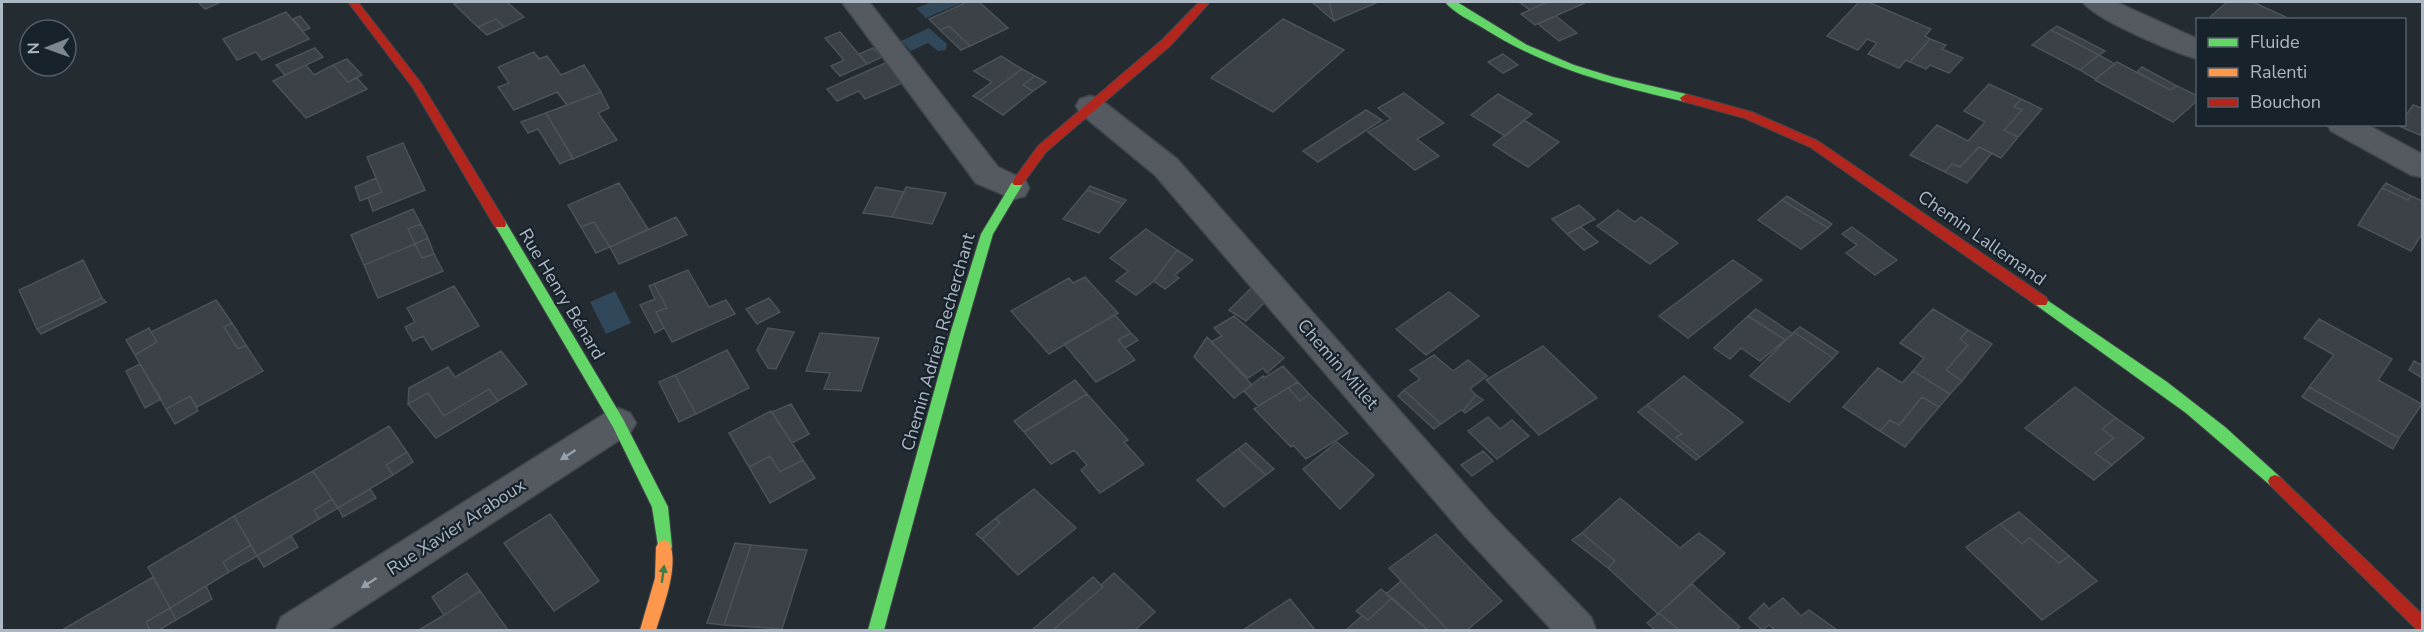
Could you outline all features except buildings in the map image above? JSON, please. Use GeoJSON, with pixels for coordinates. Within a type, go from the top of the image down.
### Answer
{"type":"FeatureCollection","features":[{"type":"Feature","properties":{"kind":"street","name":"Rue Henry Bénard"},"geometry":{"type":"LineString","coordinates":[[353,2],[417,86],[618,423],[660,507],[665,558],[660,591],[648,630]]}},
{"type":"Feature","properties":{"kind":"street"},"geometry":{"type":"LineString","coordinates":[[855,2],[987,175],[1014,188]]}},
{"type":"Feature","properties":{"kind":"street","name":"Chemin Adrien Recherchant"},"geometry":{"type":"LineString","coordinates":[[876,630],[957,334],[987,234],[1014,188],[1042,149],[1166,43],[1205,2]]}},
{"type":"Feature","properties":{"kind":"street","name":"Chemin Lallemand"},"geometry":{"type":"LineString","coordinates":[[1450,2],[1495,32],[1549,60],[1586,74],[1725,108],[1773,124],[1814,144],[2170,391],[2241,449],[2422,624]]}},
{"type":"Feature","properties":{"kind":"street"},"geometry":{"type":"LineString","coordinates":[[2096,2],[2131,21],[2196,49]]}},
{"type":"Feature","properties":{"kind":"street","name":"Chemin Millet"},"geometry":{"type":"LineString","coordinates":[[1090,106],[1166,168],[1478,525],[1577,630]]}},
{"type":"Feature","properties":{"kind":"street"},"geometry":{"type":"LineString","coordinates":[[2346,126],[2422,167]]}},
{"type":"Feature","properties":{"kind":"street","name":"Rue Xavier Araboux"},"geometry":{"type":"LineString","coordinates":[[295,630],[618,423]]}},
{"type":"Feature","properties":{"kind":"water"},"geometry":{"type":"Polygon","coordinates":[[[932,2],[961,3],[926,18],[916,8],[932,2]]]}},
{"type":"Feature","properties":{"kind":"water"},"geometry":{"type":"Polygon","coordinates":[[[929,28],[947,44],[946,50],[938,51],[928,43],[911,51],[901,41],[929,28]]]}},
{"type":"Feature","properties":{"kind":"water"},"geometry":{"type":"Polygon","coordinates":[[[615,291],[631,323],[606,334],[590,302],[615,291]]]}},
{"type":"Feature","properties":{"kind":"traffic: fast"},"geometry":{"type":"LineString","coordinates":[[1450,2],[1508,39],[1554,62],[1628,85],[1686,98]]}},
{"type":"Feature","properties":{"kind":"traffic: fast"},"geometry":{"type":"LineString","coordinates":[[876,630],[957,334],[987,234],[1018,182]]}},
{"type":"Feature","properties":{"kind":"traffic: fast"},"geometry":{"type":"LineString","coordinates":[[500,224],[618,423],[660,507],[664,547]]}},
{"type":"Feature","properties":{"kind":"traffic: fast"},"geometry":{"type":"LineString","coordinates":[[2041,301],[2191,408],[2275,481]]}},
{"type":"Feature","properties":{"kind":"traffic: slow"},"geometry":{"type":"LineString","coordinates":[[648,630],[664,568],[664,547]]}},
{"type":"Feature","properties":{"kind":"traffic: jam"},"geometry":{"type":"LineString","coordinates":[[353,2],[417,86],[500,224]]}},
{"type":"Feature","properties":{"kind":"traffic: jam"},"geometry":{"type":"LineString","coordinates":[[1018,182],[1042,149],[1166,43],[1205,2]]}},
{"type":"Feature","properties":{"kind":"traffic: jam"},"geometry":{"type":"LineString","coordinates":[[1686,98],[1748,115],[1814,144],[2041,301]]}},
{"type":"Feature","properties":{"kind":"traffic: jam"},"geometry":{"type":"LineString","coordinates":[[2275,481],[2422,624]]}}]}
